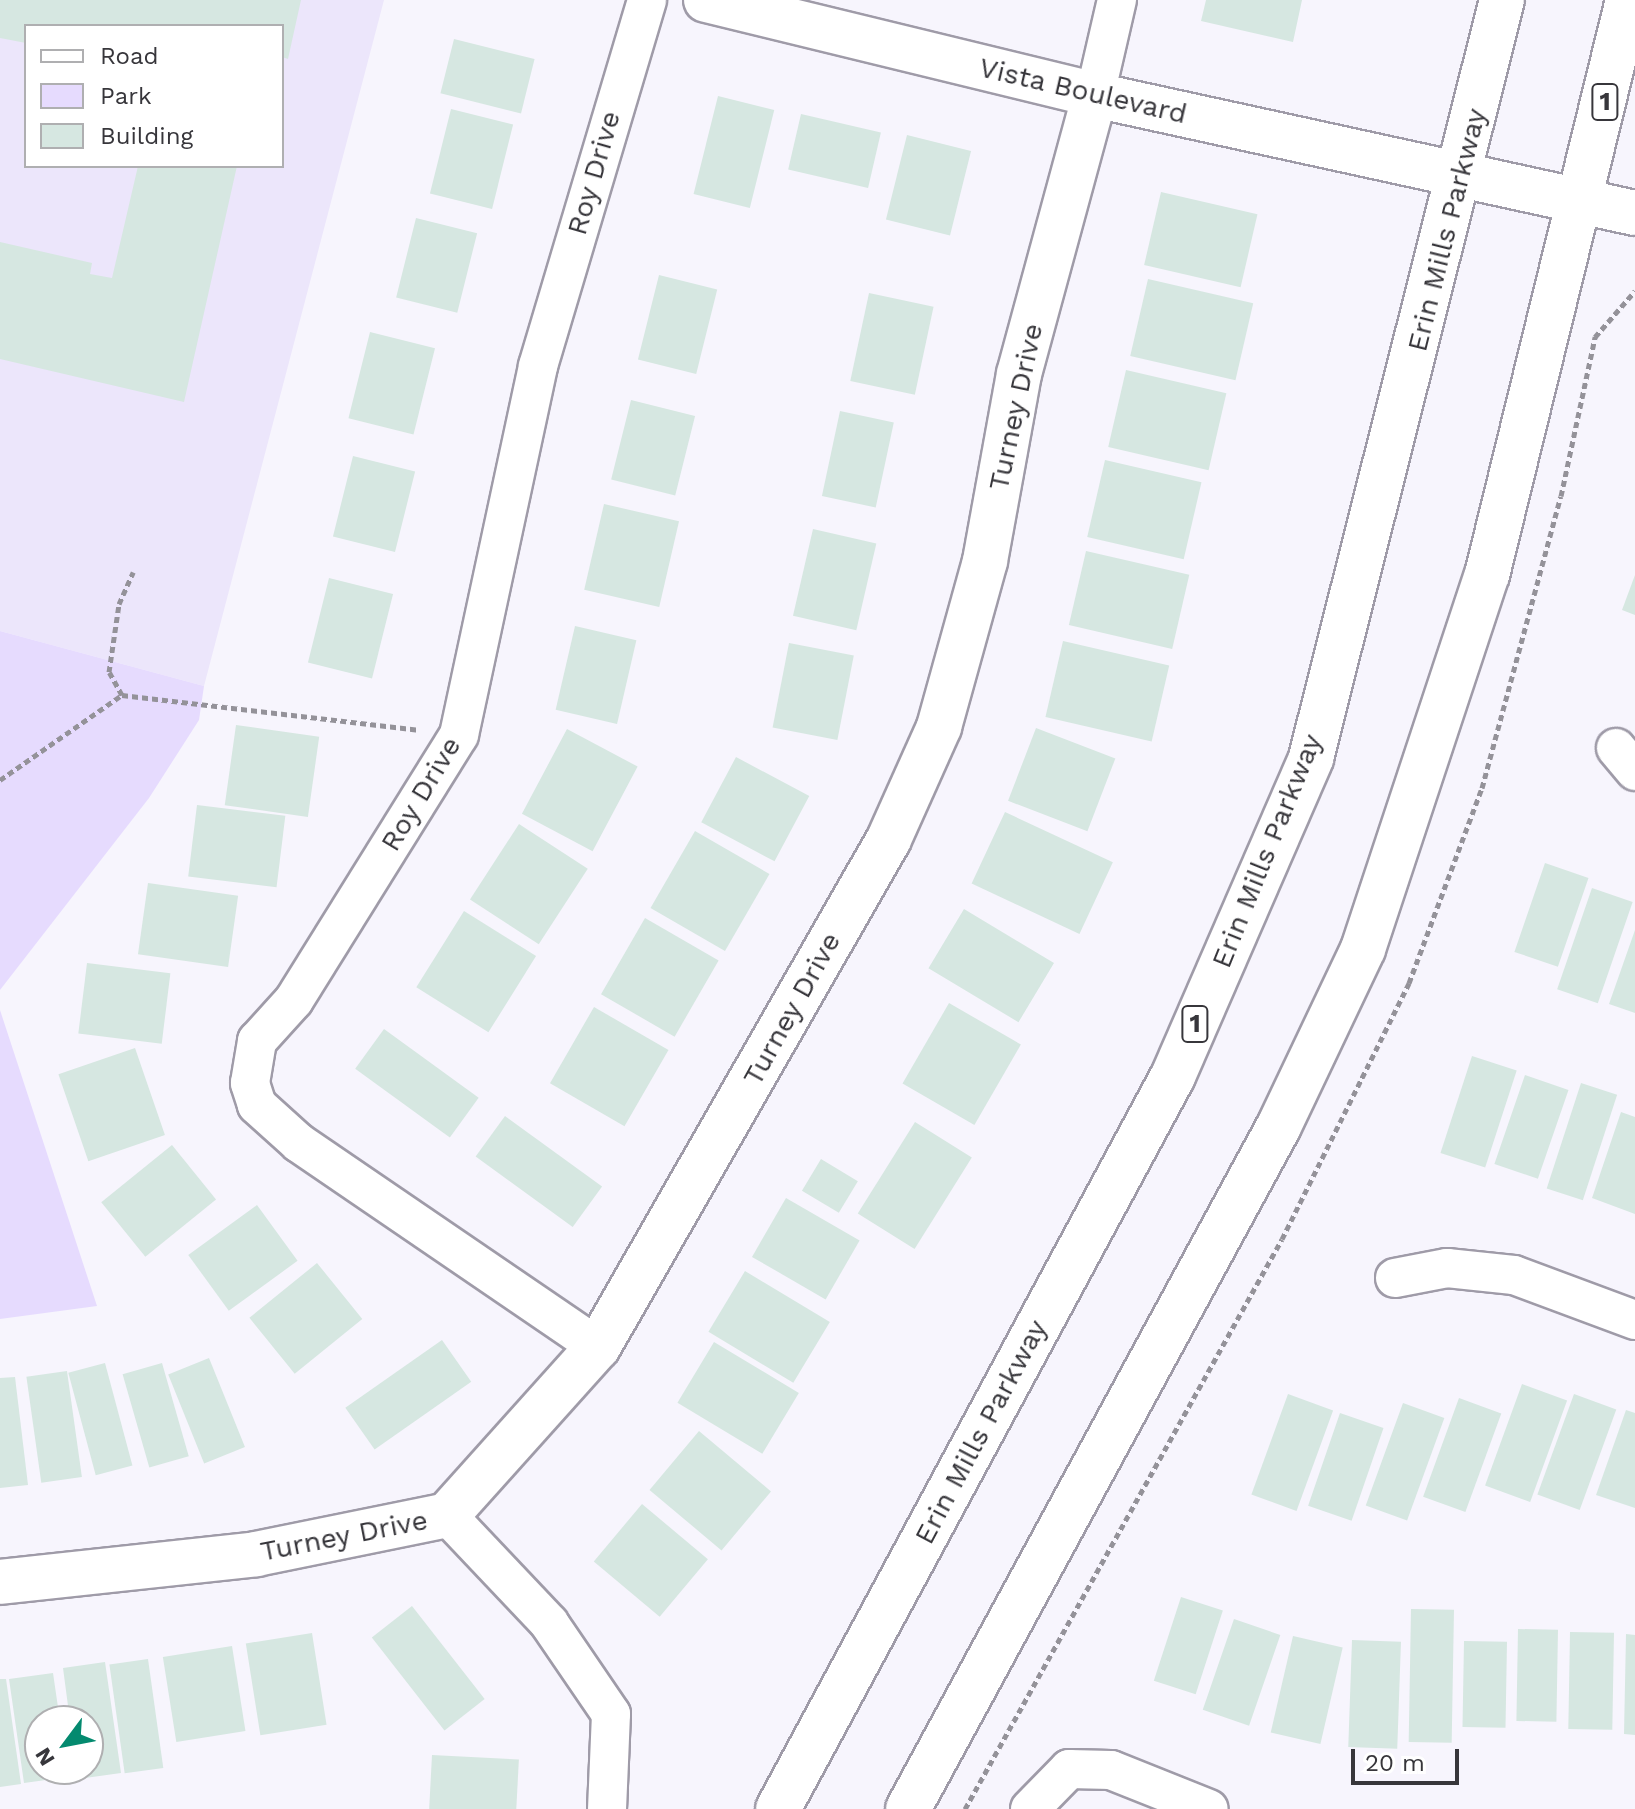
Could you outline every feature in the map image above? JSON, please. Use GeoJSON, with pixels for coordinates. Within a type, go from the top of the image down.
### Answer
{"type":"FeatureCollection","features":[{"type":"Feature","properties":{"kind":"main road","name":"Vista Boulevard"},"geometry":{"type":"LineString","coordinates":[[706,0],[1095,95],[1581,204],[1635,213]]}},
{"type":"Feature","properties":{"kind":"main road","name":"Erin Mills Parkway"},"geometry":{"type":"LineString","coordinates":[[778,1809],[1173,1076],[1311,758],[1461,177],[1502,0]]}},
{"type":"Feature","properties":{"kind":"main road","name":"1"},"geometry":{"type":"LineString","coordinates":[[908,1809],[1279,1126],[1363,949],[1487,575],[1581,204],[1628,0]]}},
{"type":"Feature","properties":{"kind":"main road","name":"Turney Drive"},"geometry":{"type":"LineString","coordinates":[[0,1582],[256,1554],[447,1515],[598,1347],[889,839],[939,727],[985,561],[1019,374],[1095,95]]}},
{"type":"Feature","properties":{"kind":"street","name":"Roy Drive"},"geometry":{"type":"LineString","coordinates":[[598,1347],[299,1143],[257,1105],[250,1083],[257,1041],[294,1000],[459,735],[538,366],[647,0]]}},
{"type":"Feature","properties":{"kind":"street","name":"Turney Drive"},"geometry":{"type":"LineString","coordinates":[[1095,95],[1117,0]]}},
{"type":"Feature","properties":{"kind":"street"},"geometry":{"type":"LineString","coordinates":[[1395,1278],[1447,1268],[1514,1275],[1635,1320]]}},
{"type":"Feature","properties":{"kind":"street"},"geometry":{"type":"LineString","coordinates":[[447,1515],[549,1623],[611,1714],[607,1809]]}},
{"type":"Feature","properties":{"kind":"street"},"geometry":{"type":"LineString","coordinates":[[1030,1809],[1069,1769],[1111,1770],[1209,1809]]}},
{"type":"Feature","properties":{"kind":"path"},"geometry":{"type":"LineString","coordinates":[[122,695],[109,672],[119,604],[133,572]]}},
{"type":"Feature","properties":{"kind":"path"},"geometry":{"type":"LineString","coordinates":[[0,780],[122,695],[459,735]]}},
{"type":"Feature","properties":{"kind":"shaded area"},"geometry":{"type":"Polygon","coordinates":[[[0,0],[384,0],[204,686],[0,631],[0,0]]]}},
{"type":"Feature","properties":{"kind":"green space"},"geometry":{"type":"Polygon","coordinates":[[[0,631],[204,686],[199,720],[149,798],[0,990],[0,631]]]}},
{"type":"Feature","properties":{"kind":"green space"},"geometry":{"type":"Polygon","coordinates":[[[0,1010],[97,1306],[0,1319],[0,1010]]]}},
{"type":"Feature","properties":{"kind":"building"},"geometry":{"type":"Polygon","coordinates":[[[0,0],[301,0],[288,59],[284,58],[284,24],[24,24],[24,43],[0,38],[0,0]]]}},
{"type":"Feature","properties":{"kind":"building"},"geometry":{"type":"Polygon","coordinates":[[[1206,0],[1302,0],[1293,42],[1201,21],[1206,0]]]}},
{"type":"Feature","properties":{"kind":"building"},"geometry":{"type":"Polygon","coordinates":[[[454,39],[535,59],[521,113],[440,93],[454,39]]]}},
{"type":"Feature","properties":{"kind":"building"},"geometry":{"type":"Polygon","coordinates":[[[718,96],[774,110],[750,208],[694,194],[718,96]]]}},
{"type":"Feature","properties":{"kind":"building"},"geometry":{"type":"Polygon","coordinates":[[[451,109],[513,124],[492,209],[430,193],[451,109]]]}},
{"type":"Feature","properties":{"kind":"building"},"geometry":{"type":"Polygon","coordinates":[[[801,114],[881,132],[868,188],[788,170],[801,114]]]}},
{"type":"Feature","properties":{"kind":"building"},"geometry":{"type":"Polygon","coordinates":[[[907,135],[971,151],[950,235],[886,219],[907,135]]]}},
{"type":"Feature","properties":{"kind":"building"},"geometry":{"type":"Polygon","coordinates":[[[138,168],[237,168],[184,402],[0,359],[0,242],[92,263],[90,274],[112,278],[138,168]]]}},
{"type":"Feature","properties":{"kind":"building"},"geometry":{"type":"Polygon","coordinates":[[[1161,192],[1257,214],[1241,287],[1144,265],[1161,192]]]}},
{"type":"Feature","properties":{"kind":"building"},"geometry":{"type":"Polygon","coordinates":[[[416,218],[477,233],[457,313],[396,298],[416,218]]]}},
{"type":"Feature","properties":{"kind":"building"},"geometry":{"type":"Polygon","coordinates":[[[659,275],[717,290],[696,374],[638,359],[659,275]]]}},
{"type":"Feature","properties":{"kind":"building"},"geometry":{"type":"Polygon","coordinates":[[[1148,279],[1253,303],[1235,380],[1130,356],[1148,279]]]}},
{"type":"Feature","properties":{"kind":"building"},"geometry":{"type":"Polygon","coordinates":[[[869,293],[934,307],[915,395],[850,381],[869,293]]]}},
{"type":"Feature","properties":{"kind":"building"},"geometry":{"type":"Polygon","coordinates":[[[370,332],[435,348],[413,435],[348,418],[370,332]]]}},
{"type":"Feature","properties":{"kind":"building"},"geometry":{"type":"Polygon","coordinates":[[[1126,370],[1226,393],[1209,470],[1108,447],[1126,370]]]}},
{"type":"Feature","properties":{"kind":"building"},"geometry":{"type":"Polygon","coordinates":[[[631,400],[695,416],[675,496],[611,480],[631,400]]]}},
{"type":"Feature","properties":{"kind":"building"},"geometry":{"type":"Polygon","coordinates":[[[840,411],[894,422],[876,508],[822,496],[840,411]]]}},
{"type":"Feature","properties":{"kind":"building"},"geometry":{"type":"Polygon","coordinates":[[[353,456],[415,471],[395,552],[333,537],[353,456]]]}},
{"type":"Feature","properties":{"kind":"building"},"geometry":{"type":"Polygon","coordinates":[[[1105,460],[1201,482],[1184,559],[1087,537],[1105,460]]]}},
{"type":"Feature","properties":{"kind":"building"},"geometry":{"type":"Polygon","coordinates":[[[604,504],[679,521],[659,607],[584,590],[604,504]]]}},
{"type":"Feature","properties":{"kind":"building"},"geometry":{"type":"Polygon","coordinates":[[[813,529],[876,544],[856,630],[793,616],[813,529]]]}},
{"type":"Feature","properties":{"kind":"building"},"geometry":{"type":"Polygon","coordinates":[[[1086,551],[1189,575],[1172,649],[1069,625],[1086,551]]]}},
{"type":"Feature","properties":{"kind":"building"},"geometry":{"type":"Polygon","coordinates":[[[1635,575],[1635,615],[1622,610],[1635,575]]]}},
{"type":"Feature","properties":{"kind":"building"},"geometry":{"type":"Polygon","coordinates":[[[329,578],[393,594],[372,678],[308,662],[329,578]]]}},
{"type":"Feature","properties":{"kind":"building"},"geometry":{"type":"Polygon","coordinates":[[[575,626],[636,640],[617,724],[556,710],[575,626]]]}},
{"type":"Feature","properties":{"kind":"building"},"geometry":{"type":"Polygon","coordinates":[[[1063,641],[1169,666],[1152,742],[1045,717],[1063,641]]]}},
{"type":"Feature","properties":{"kind":"building"},"geometry":{"type":"Polygon","coordinates":[[[789,643],[854,656],[837,740],[773,727],[789,643]]]}},
{"type":"Feature","properties":{"kind":"building"},"geometry":{"type":"Polygon","coordinates":[[[236,725],[319,737],[308,817],[225,805],[236,725]]]}},
{"type":"Feature","properties":{"kind":"building"},"geometry":{"type":"Polygon","coordinates":[[[1036,728],[1115,758],[1087,831],[1008,801],[1036,728]]]}},
{"type":"Feature","properties":{"kind":"building"},"geometry":{"type":"Polygon","coordinates":[[[567,729],[638,767],[593,851],[522,814],[567,729]]]}},
{"type":"Feature","properties":{"kind":"building"},"geometry":{"type":"Polygon","coordinates":[[[736,757],[809,796],[775,861],[701,822],[736,757]]]}},
{"type":"Feature","properties":{"kind":"building"},"geometry":{"type":"Polygon","coordinates":[[[197,805],[285,816],[277,887],[188,876],[197,805]]]}},
{"type":"Feature","properties":{"kind":"building"},"geometry":{"type":"Polygon","coordinates":[[[1005,812],[1113,862],[1079,934],[972,884],[1005,812]]]}},
{"type":"Feature","properties":{"kind":"building"},"geometry":{"type":"Polygon","coordinates":[[[519,824],[588,869],[539,944],[470,899],[519,824]]]}},
{"type":"Feature","properties":{"kind":"building"},"geometry":{"type":"Polygon","coordinates":[[[695,831],[769,874],[725,951],[650,908],[695,831]]]}},
{"type":"Feature","properties":{"kind":"building"},"geometry":{"type":"Polygon","coordinates":[[[1545,863],[1588,878],[1558,967],[1514,952],[1545,863]]]}},
{"type":"Feature","properties":{"kind":"building"},"geometry":{"type":"Polygon","coordinates":[[[148,883],[238,896],[228,967],[138,954],[148,883]]]}},
{"type":"Feature","properties":{"kind":"building"},"geometry":{"type":"Polygon","coordinates":[[[1592,888],[1633,902],[1598,1003],[1557,989],[1592,888]]]}},
{"type":"Feature","properties":{"kind":"building"},"geometry":{"type":"Polygon","coordinates":[[[964,909],[1054,963],[1018,1022],[928,968],[964,909]]]}},
{"type":"Feature","properties":{"kind":"building"},"geometry":{"type":"Polygon","coordinates":[[[464,911],[536,956],[488,1032],[416,987],[464,911]]]}},
{"type":"Feature","properties":{"kind":"building"},"geometry":{"type":"Polygon","coordinates":[[[645,918],[719,960],[675,1037],[601,994],[645,918]]]}},
{"type":"Feature","properties":{"kind":"building"},"geometry":{"type":"Polygon","coordinates":[[[1635,930],[1635,1013],[1609,1004],[1635,930]]]}},
{"type":"Feature","properties":{"kind":"building"},"geometry":{"type":"Polygon","coordinates":[[[87,963],[170,973],[162,1044],[78,1033],[87,963]]]}},
{"type":"Feature","properties":{"kind":"building"},"geometry":{"type":"Polygon","coordinates":[[[949,1003],[1021,1044],[974,1125],[902,1084],[949,1003]]]}},
{"type":"Feature","properties":{"kind":"building"},"geometry":{"type":"Polygon","coordinates":[[[594,1007],[668,1050],[624,1126],[550,1083],[594,1007]]]}},
{"type":"Feature","properties":{"kind":"building"},"geometry":{"type":"Polygon","coordinates":[[[384,1029],[479,1098],[450,1137],[355,1069],[384,1029]]]}},
{"type":"Feature","properties":{"kind":"building"},"geometry":{"type":"Polygon","coordinates":[[[135,1048],[165,1135],[88,1161],[58,1074],[135,1048]]]}},
{"type":"Feature","properties":{"kind":"building"},"geometry":{"type":"Polygon","coordinates":[[[1472,1056],[1517,1071],[1485,1168],[1440,1153],[1472,1056]]]}},
{"type":"Feature","properties":{"kind":"building"},"geometry":{"type":"Polygon","coordinates":[[[1525,1075],[1568,1090],[1538,1179],[1494,1164],[1525,1075]]]}},
{"type":"Feature","properties":{"kind":"building"},"geometry":{"type":"Polygon","coordinates":[[[1581,1083],[1617,1095],[1583,1200],[1547,1189],[1581,1083]]]}},
{"type":"Feature","properties":{"kind":"building"},"geometry":{"type":"Polygon","coordinates":[[[1621,1112],[1635,1117],[1635,1214],[1592,1198],[1621,1112]]]}},
{"type":"Feature","properties":{"kind":"building"},"geometry":{"type":"Polygon","coordinates":[[[505,1116],[602,1187],[573,1227],[476,1156],[505,1116]]]}},
{"type":"Feature","properties":{"kind":"building"},"geometry":{"type":"Polygon","coordinates":[[[915,1122],[972,1158],[915,1249],[858,1214],[915,1122]]]}},
{"type":"Feature","properties":{"kind":"building"},"geometry":{"type":"Polygon","coordinates":[[[172,1145],[216,1199],[145,1257],[101,1202],[172,1145]]]}},
{"type":"Feature","properties":{"kind":"building"},"geometry":{"type":"Polygon","coordinates":[[[821,1159],[858,1181],[839,1213],[802,1191],[821,1159]]]}},
{"type":"Feature","properties":{"kind":"building"},"geometry":{"type":"Polygon","coordinates":[[[786,1198],[860,1240],[826,1299],[752,1257],[786,1198]]]}},
{"type":"Feature","properties":{"kind":"building"},"geometry":{"type":"Polygon","coordinates":[[[257,1205],[298,1261],[229,1311],[188,1255],[257,1205]]]}},
{"type":"Feature","properties":{"kind":"building"},"geometry":{"type":"Polygon","coordinates":[[[317,1263],[362,1319],[295,1374],[249,1318],[317,1263]]]}},
{"type":"Feature","properties":{"kind":"building"},"geometry":{"type":"Polygon","coordinates":[[[745,1271],[830,1322],[793,1383],[708,1332],[745,1271]]]}},
{"type":"Feature","properties":{"kind":"building"},"geometry":{"type":"Polygon","coordinates":[[[442,1340],[471,1382],[375,1449],[345,1408],[442,1340]]]}},
{"type":"Feature","properties":{"kind":"building"},"geometry":{"type":"Polygon","coordinates":[[[714,1342],[799,1393],[762,1454],[677,1403],[714,1342]]]}},
{"type":"Feature","properties":{"kind":"building"},"geometry":{"type":"Polygon","coordinates":[[[209,1358],[245,1447],[204,1463],[168,1374],[209,1358]]]}},
{"type":"Feature","properties":{"kind":"building"},"geometry":{"type":"Polygon","coordinates":[[[105,1363],[132,1465],[96,1475],[68,1373],[105,1363]]]}},
{"type":"Feature","properties":{"kind":"building"},"geometry":{"type":"Polygon","coordinates":[[[162,1363],[189,1456],[149,1468],[123,1374],[162,1363]]]}},
{"type":"Feature","properties":{"kind":"building"},"geometry":{"type":"Polygon","coordinates":[[[67,1371],[82,1477],[41,1483],[26,1377],[67,1371]]]}},
{"type":"Feature","properties":{"kind":"building"},"geometry":{"type":"Polygon","coordinates":[[[15,1377],[28,1485],[0,1488],[0,1378],[15,1377]]]}},
{"type":"Feature","properties":{"kind":"building"},"geometry":{"type":"Polygon","coordinates":[[[1522,1384],[1567,1400],[1530,1502],[1485,1485],[1522,1384]]]}},
{"type":"Feature","properties":{"kind":"building"},"geometry":{"type":"Polygon","coordinates":[[[1288,1394],[1333,1410],[1297,1511],[1251,1495],[1288,1394]]]}},
{"type":"Feature","properties":{"kind":"building"},"geometry":{"type":"Polygon","coordinates":[[[1574,1394],[1616,1409],[1580,1510],[1537,1495],[1574,1394]]]}},
{"type":"Feature","properties":{"kind":"building"},"geometry":{"type":"Polygon","coordinates":[[[1459,1398],[1501,1413],[1465,1512],[1423,1497],[1459,1398]]]}},
{"type":"Feature","properties":{"kind":"building"},"geometry":{"type":"Polygon","coordinates":[[[1403,1403],[1444,1418],[1407,1520],[1366,1505],[1403,1403]]]}},
{"type":"Feature","properties":{"kind":"building"},"geometry":{"type":"Polygon","coordinates":[[[1626,1410],[1635,1413],[1635,1508],[1596,1495],[1626,1410]]]}},
{"type":"Feature","properties":{"kind":"building"},"geometry":{"type":"Polygon","coordinates":[[[1340,1413],[1383,1428],[1352,1521],[1308,1506],[1340,1413]]]}},
{"type":"Feature","properties":{"kind":"building"},"geometry":{"type":"Polygon","coordinates":[[[699,1431],[771,1491],[722,1550],[650,1490],[699,1431]]]}},
{"type":"Feature","properties":{"kind":"building"},"geometry":{"type":"Polygon","coordinates":[[[642,1504],[708,1559],[660,1617],[594,1561],[642,1504]]]}},
{"type":"Feature","properties":{"kind":"building"},"geometry":{"type":"Polygon","coordinates":[[[1181,1597],[1223,1611],[1196,1694],[1154,1681],[1181,1597]]]}},
{"type":"Feature","properties":{"kind":"building"},"geometry":{"type":"Polygon","coordinates":[[[412,1606],[485,1699],[444,1730],[372,1637],[412,1606]]]}},
{"type":"Feature","properties":{"kind":"building"},"geometry":{"type":"Polygon","coordinates":[[[1411,1609],[1454,1610],[1452,1743],[1409,1742],[1411,1609]]]}},
{"type":"Feature","properties":{"kind":"building"},"geometry":{"type":"Polygon","coordinates":[[[1234,1619],[1280,1635],[1249,1726],[1203,1710],[1234,1619]]]}},
{"type":"Feature","properties":{"kind":"building"},"geometry":{"type":"Polygon","coordinates":[[[1518,1629],[1558,1630],[1556,1722],[1516,1721],[1518,1629]]]}},
{"type":"Feature","properties":{"kind":"building"},"geometry":{"type":"Polygon","coordinates":[[[1570,1632],[1614,1633],[1612,1730],[1568,1729],[1570,1632]]]}},
{"type":"Feature","properties":{"kind":"building"},"geometry":{"type":"Polygon","coordinates":[[[312,1633],[327,1725],[260,1735],[246,1643],[312,1633]]]}},
{"type":"Feature","properties":{"kind":"building"},"geometry":{"type":"Polygon","coordinates":[[[1626,1634],[1635,1635],[1635,1735],[1624,1734],[1626,1634]]]}},
{"type":"Feature","properties":{"kind":"building"},"geometry":{"type":"Polygon","coordinates":[[[1293,1636],[1343,1647],[1320,1744],[1271,1732],[1293,1636]]]}},
{"type":"Feature","properties":{"kind":"building"},"geometry":{"type":"Polygon","coordinates":[[[1352,1640],[1401,1642],[1397,1749],[1348,1747],[1352,1640]]]}},
{"type":"Feature","properties":{"kind":"building"},"geometry":{"type":"Polygon","coordinates":[[[1464,1641],[1507,1642],[1505,1728],[1462,1727],[1464,1641]]]}},
{"type":"Feature","properties":{"kind":"building"},"geometry":{"type":"Polygon","coordinates":[[[232,1646],[245,1731],[176,1742],[163,1657],[232,1646]]]}},
{"type":"Feature","properties":{"kind":"building"},"geometry":{"type":"Polygon","coordinates":[[[148,1659],[163,1768],[125,1773],[109,1664],[148,1659]]]}},
{"type":"Feature","properties":{"kind":"building"},"geometry":{"type":"Polygon","coordinates":[[[105,1662],[121,1773],[104,1775],[104,1705],[68,1705],[63,1668],[105,1662]]]}},
{"type":"Feature","properties":{"kind":"building"},"geometry":{"type":"Polygon","coordinates":[[[53,1673],[58,1705],[24,1705],[24,1783],[9,1679],[53,1673]]]}},
{"type":"Feature","properties":{"kind":"building"},"geometry":{"type":"Polygon","coordinates":[[[0,1679],[6,1679],[21,1784],[0,1787],[0,1679]]]}},
{"type":"Feature","properties":{"kind":"building"},"geometry":{"type":"Polygon","coordinates":[[[432,1755],[519,1760],[516,1809],[429,1809],[432,1755]]]}}]}
